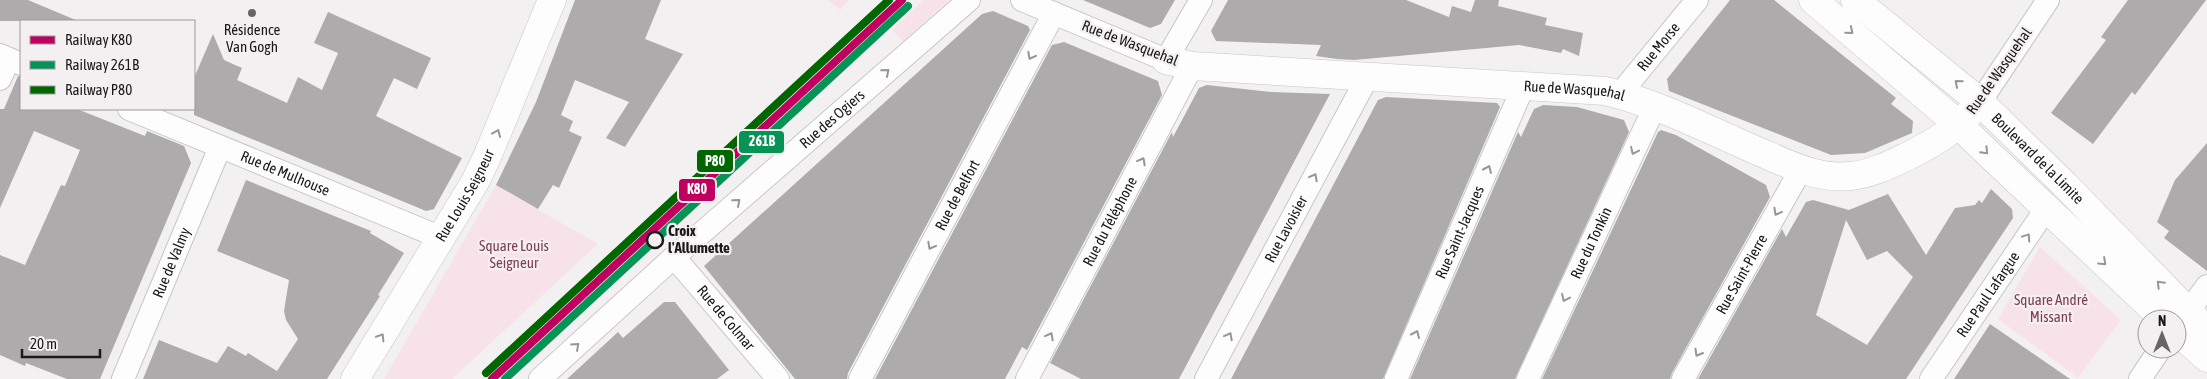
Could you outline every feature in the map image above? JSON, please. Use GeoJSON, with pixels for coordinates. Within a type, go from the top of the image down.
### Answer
{"type":"FeatureCollection","features":[{"type":"Feature","properties":{"kind":"street","name":"Rue Louis Seigneur"},"geometry":{"type":"LineString","coordinates":[[355,379],[442,238],[487,157],[552,0]]}},
{"type":"Feature","properties":{"kind":"street","name":"Rue des Ogiers"},"geometry":{"type":"LineString","coordinates":[[540,379],[674,257],[969,0]]}},
{"type":"Feature","properties":{"kind":"street","name":"Rue de Wasquehal"},"geometry":{"type":"LineString","coordinates":[[1022,0],[1166,60],[1192,66],[1367,78],[1586,89],[1620,94],[1655,106],[1801,169],[1838,176],[1870,172],[1924,148],[1960,125],[1980,102],[2048,0]]}},
{"type":"Feature","properties":{"kind":"street"},"geometry":{"type":"LineString","coordinates":[[1166,60],[1201,0]]}},
{"type":"Feature","properties":{"kind":"street","name":"Rue Morse"},"geometry":{"type":"LineString","coordinates":[[1620,94],[1697,0]]}},
{"type":"Feature","properties":{"kind":"street","name":"Boulevard de la Limite"},"geometry":{"type":"LineString","coordinates":[[1813,0],[1960,125],[2046,209],[2162,309]]}},
{"type":"Feature","properties":{"kind":"street","name":"Boulevard de la Limite"},"geometry":{"type":"LineString","coordinates":[[1855,0],[1980,102],[2064,184],[2166,309]]}},
{"type":"Feature","properties":{"kind":"street","name":"Rue de Belfort"},"geometry":{"type":"LineString","coordinates":[[860,379],[1054,14]]}},
{"type":"Feature","properties":{"kind":"street","name":"Rue du Téléphone"},"geometry":{"type":"LineString","coordinates":[[1027,379],[1192,66]]}},
{"type":"Feature","properties":{"kind":"street","name":"Rue Lavoisier"},"geometry":{"type":"LineString","coordinates":[[1206,379],[1367,78]]}},
{"type":"Feature","properties":{"kind":"street","name":"Rue Saint-Jacques"},"geometry":{"type":"LineString","coordinates":[[1396,379],[1524,85]]}},
{"type":"Feature","properties":{"kind":"street","name":"Rue du Tonkin"},"geometry":{"type":"LineString","coordinates":[[1528,379],[1655,106]]}},
{"type":"Feature","properties":{"kind":"street","name":"Rue de Mulhouse"},"geometry":{"type":"LineString","coordinates":[[131,110],[442,238]]}},
{"type":"Feature","properties":{"kind":"street","name":"Rue de Valmy"},"geometry":{"type":"LineString","coordinates":[[123,379],[220,146]]}},
{"type":"Feature","properties":{"kind":"street","name":"Rue Saint-Pierre"},"geometry":{"type":"LineString","coordinates":[[1683,379],[1801,169]]}},
{"type":"Feature","properties":{"kind":"street","name":"Rue Paul Lafargue"},"geometry":{"type":"LineString","coordinates":[[1931,379],[2046,209]]}},
{"type":"Feature","properties":{"kind":"street","name":"Rue de Colmar"},"geometry":{"type":"LineString","coordinates":[[674,257],[778,379]]}},
{"type":"Feature","properties":{"kind":"street"},"geometry":{"type":"LineString","coordinates":[[2187,309],[2207,286]]}},
{"type":"Feature","properties":{"kind":"street","name":"Boulevard de la Limite"},"geometry":{"type":"LineString","coordinates":[[2187,325],[2207,331]]}},
{"type":"Feature","properties":{"kind":"street","name":"Boulevard de la Limite"},"geometry":{"type":"LineString","coordinates":[[2187,334],[2207,358]]}},
{"type":"Feature","properties":{"kind":"street"},"geometry":{"type":"LineString","coordinates":[[2140,379],[2153,359]]}},
{"type":"Feature","properties":{"kind":"green space"},"geometry":{"type":"Polygon","coordinates":[[[828,0],[849,0],[840,10],[828,0]]]}},
{"type":"Feature","properties":{"kind":"green space"},"geometry":{"type":"Polygon","coordinates":[[[923,0],[949,0],[903,41],[892,30],[923,0]]]}},
{"type":"Feature","properties":{"kind":"green space","name":"Square Louis Seigneur"},"geometry":{"type":"Polygon","coordinates":[[[496,185],[598,244],[452,379],[384,379],[496,185]]]}},
{"type":"Feature","properties":{"kind":"green space","name":"Square André Missant"},"geometry":{"type":"Polygon","coordinates":[[[2040,247],[2121,320],[2078,378],[1998,319],[2040,247]]]}},
{"type":"Feature","properties":{"kind":"building"},"geometry":{"type":"Polygon","coordinates":[[[0,0],[28,0],[76,20],[20,20],[0,21],[0,0]]]}},
{"type":"Feature","properties":{"kind":"building"},"geometry":{"type":"Polygon","coordinates":[[[575,0],[661,0],[645,39],[683,54],[625,147],[606,138],[629,102],[575,80],[561,115],[573,121],[569,131],[582,137],[559,188],[553,185],[538,209],[496,185],[536,102],[575,0]]]}},
{"type":"Feature","properties":{"kind":"building"},"geometry":{"type":"Polygon","coordinates":[[[1083,0],[1175,0],[1161,24],[1150,28],[1083,0]]]}},
{"type":"Feature","properties":{"kind":"building"},"geometry":{"type":"Polygon","coordinates":[[[1228,0],[1406,0],[1449,17],[1452,6],[1471,12],[1475,0],[1499,0],[1498,6],[1547,18],[1545,25],[1583,33],[1579,56],[1563,49],[1561,53],[1519,45],[1354,60],[1337,59],[1316,56],[1321,45],[1216,41],[1211,31],[1228,0]]]}},
{"type":"Feature","properties":{"kind":"building"},"geometry":{"type":"Polygon","coordinates":[[[1730,0],[1774,0],[1896,98],[1891,104],[1913,121],[1912,133],[1865,153],[1831,155],[1669,91],[1667,79],[1730,0]]]}},
{"type":"Feature","properties":{"kind":"building"},"geometry":{"type":"Polygon","coordinates":[[[2128,0],[2206,0],[2135,95],[2132,92],[2093,144],[2051,113],[2106,40],[2101,37],[2128,0]]]}},
{"type":"Feature","properties":{"kind":"building"},"geometry":{"type":"Polygon","coordinates":[[[993,11],[1028,26],[1030,30],[848,373],[847,379],[795,379],[704,266],[982,14],[993,11]]]}},
{"type":"Feature","properties":{"kind":"building"},"geometry":{"type":"Polygon","coordinates":[[[328,12],[431,58],[417,89],[394,78],[376,116],[462,158],[434,209],[426,211],[194,115],[195,76],[213,34],[224,60],[242,68],[237,80],[287,103],[298,77],[322,90],[338,53],[314,43],[328,12]]]}},
{"type":"Feature","properties":{"kind":"building"},"geometry":{"type":"Polygon","coordinates":[[[1064,42],[1158,81],[1162,95],[1027,350],[1022,347],[1005,379],[875,379],[1052,45],[1064,42]]]}},
{"type":"Feature","properties":{"kind":"building"},"geometry":{"type":"Polygon","coordinates":[[[18,76],[20,77],[20,110],[80,110],[145,136],[147,131],[184,146],[191,163],[100,379],[67,379],[26,363],[25,366],[0,355],[0,255],[25,265],[61,185],[65,186],[80,150],[34,131],[0,208],[0,109],[4,109],[18,76]]]}},
{"type":"Feature","properties":{"kind":"building"},"geometry":{"type":"Polygon","coordinates":[[[1207,85],[1271,92],[1330,94],[1179,379],[1081,379],[1050,363],[1172,132],[1173,137],[1199,88],[1207,85]]]}},
{"type":"Feature","properties":{"kind":"building"},"geometry":{"type":"Polygon","coordinates":[[[1386,97],[1497,103],[1500,107],[1383,379],[1231,379],[1378,100],[1386,97]]]}},
{"type":"Feature","properties":{"kind":"building"},"geometry":{"type":"Polygon","coordinates":[[[1543,105],[1577,107],[1624,120],[1629,132],[1515,379],[1410,379],[1518,132],[1521,137],[1534,109],[1543,105]]]}},
{"type":"Feature","properties":{"kind":"building"},"geometry":{"type":"Polygon","coordinates":[[[1661,130],[1676,135],[1766,185],[1770,197],[1670,379],[1542,379],[1658,132],[1661,130]]]}},
{"type":"Feature","properties":{"kind":"building"},"geometry":{"type":"Polygon","coordinates":[[[2207,143],[2207,271],[2164,238],[2169,231],[2157,222],[2175,180],[2207,143]]]}},
{"type":"Feature","properties":{"kind":"building"},"geometry":{"type":"Polygon","coordinates":[[[246,180],[371,231],[370,233],[404,253],[378,295],[380,296],[327,379],[143,379],[159,340],[217,363],[228,346],[246,356],[248,353],[277,371],[298,339],[286,320],[284,311],[289,280],[217,251],[246,180]]]}},
{"type":"Feature","properties":{"kind":"building"},"geometry":{"type":"Polygon","coordinates":[[[1991,189],[2012,209],[2013,218],[1906,379],[1698,379],[1782,229],[1786,237],[1806,202],[1813,200],[1849,210],[1888,194],[1926,255],[1955,208],[1975,205],[1979,200],[1982,203],[1991,189]],[[1846,220],[1816,315],[1867,345],[1913,277],[1887,251],[1867,260],[1846,220]]]}},
{"type":"Feature","properties":{"kind":"building"},"geometry":{"type":"Polygon","coordinates":[[[664,302],[675,302],[729,370],[717,379],[567,379],[618,332],[623,338],[664,302]]]}},
{"type":"Feature","properties":{"kind":"building"},"geometry":{"type":"Polygon","coordinates":[[[1990,324],[2041,359],[2070,379],[1954,379],[1990,324]]]}},
{"type":"Feature","properties":{"kind":"rail line","name":"P80"},"geometry":{"type":"LineString","coordinates":[[486,373],[889,0]]}},
{"type":"Feature","properties":{"kind":"rail line","name":"K80"},"geometry":{"type":"LineString","coordinates":[[492,379],[902,0]]}},
{"type":"Feature","properties":{"kind":"rail line","name":"261B"},"geometry":{"type":"LineString","coordinates":[[505,379],[908,6]]}},
{"type":"Feature","properties":{"kind":"place","name":"Résidence Van Gogh"},"geometry":{"type":"Point","coordinates":[252,13]}},
{"type":"Feature","properties":{"kind":"place","name":"Croix l'Allumette"},"geometry":{"type":"Point","coordinates":[655,240]}}]}
